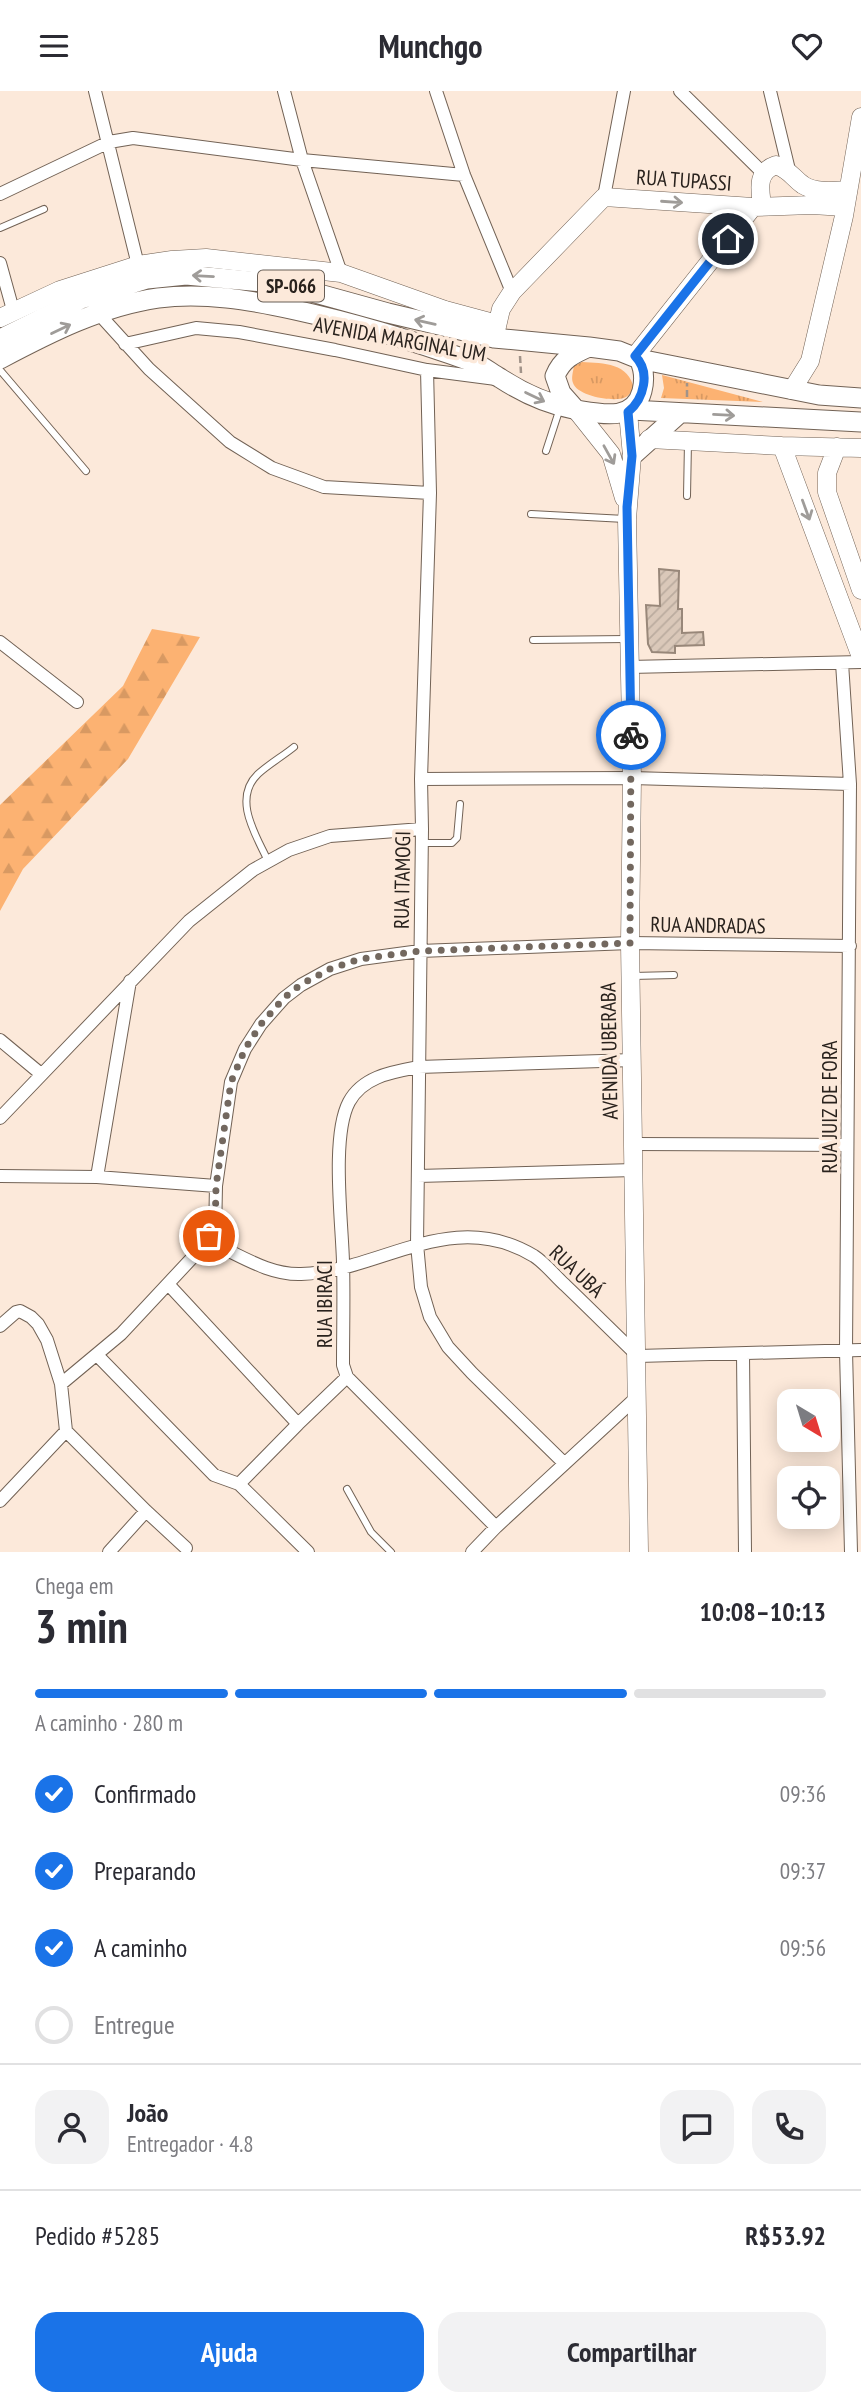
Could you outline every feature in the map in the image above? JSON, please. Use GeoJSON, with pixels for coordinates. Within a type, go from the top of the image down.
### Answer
{"type":"FeatureCollection","features":[{"type":"Feature","properties":{"kind":"main road","name":"SP-066"},"geometry":{"type":"LineString","coordinates":[[0,339],[81,299],[147,279],[186,275],[283,284],[388,313],[496,331],[519,342],[589,347],[792,390],[861,398]]}},
{"type":"Feature","properties":{"kind":"main road","name":"SP-066"},"geometry":{"type":"LineString","coordinates":[[0,359],[75,322],[128,304],[159,298],[238,298],[336,319],[391,335],[477,364],[541,400],[570,408],[615,414],[630,411],[861,422]]}},
{"type":"Feature","properties":{"kind":"main road"},"geometry":{"type":"LineString","coordinates":[[570,408],[555,376],[559,365],[570,355],[589,347]]}},
{"type":"Feature","properties":{"kind":"main road"},"geometry":{"type":"LineString","coordinates":[[630,411],[640,398],[644,385],[644,374],[637,357]]}},
{"type":"Feature","properties":{"kind":"main road"},"geometry":{"type":"LineString","coordinates":[[632,456],[683,413]]}},
{"type":"Feature","properties":{"kind":"street"},"geometry":{"type":"LineString","coordinates":[[95,91],[138,265]]}},
{"type":"Feature","properties":{"kind":"street"},"geometry":{"type":"LineString","coordinates":[[284,91],[302,160],[341,273]]}},
{"type":"Feature","properties":{"kind":"street"},"geometry":{"type":"LineString","coordinates":[[436,91],[464,175],[512,292]]}},
{"type":"Feature","properties":{"kind":"street"},"geometry":{"type":"LineString","coordinates":[[0,263],[7,314],[60,290],[138,265],[206,258],[341,273],[496,331],[501,309],[512,292],[604,197],[624,91]]}},
{"type":"Feature","properties":{"kind":"street"},"geometry":{"type":"LineString","coordinates":[[680,91],[763,173]]}},
{"type":"Feature","properties":{"kind":"street"},"geometry":{"type":"LineString","coordinates":[[770,91],[789,170],[800,183],[824,191],[845,204]]}},
{"type":"Feature","properties":{"kind":"street"},"geometry":{"type":"LineString","coordinates":[[792,390],[810,361],[845,204],[861,117]]}},
{"type":"Feature","properties":{"kind":"street"},"geometry":{"type":"LineString","coordinates":[[0,194],[109,142],[133,138],[302,160],[464,175]]}},
{"type":"Feature","properties":{"kind":"street","name":"RUA TUPASSI"},"geometry":{"type":"LineString","coordinates":[[758,207],[763,173],[776,165],[789,170]]}},
{"type":"Feature","properties":{"kind":"street"},"geometry":{"type":"LineString","coordinates":[[801,206],[808,196],[807,187]]}},
{"type":"Feature","properties":{"kind":"street","name":"RUA TUPASSI"},"geometry":{"type":"LineString","coordinates":[[604,197],[758,207],[845,204]]}},
{"type":"Feature","properties":{"kind":"street"},"geometry":{"type":"LineString","coordinates":[[637,357],[758,207]]}},
{"type":"Feature","properties":{"kind":"street"},"geometry":{"type":"LineString","coordinates":[[99,314],[149,369],[230,442],[272,468],[324,487],[430,493]]}},
{"type":"Feature","properties":{"kind":"street","name":"AVENIDA MARGINAL UM"},"geometry":{"type":"LineString","coordinates":[[125,344],[196,328],[335,350],[427,370],[502,380]]}},
{"type":"Feature","properties":{"kind":"street"},"geometry":{"type":"LineString","coordinates":[[810,361],[819,395]]}},
{"type":"Feature","properties":{"kind":"street","name":"RUA ITAMOGI"},"geometry":{"type":"LineString","coordinates":[[427,370],[430,493],[421,779],[417,1244],[421,1287],[430,1317],[448,1347],[564,1463]]}},
{"type":"Feature","properties":{"kind":"street","name":"AVENIDA UBERABA"},"geometry":{"type":"LineString","coordinates":[[570,408],[611,454],[627,513]]}},
{"type":"Feature","properties":{"kind":"street","name":"AVENIDA UBERABA"},"geometry":{"type":"LineString","coordinates":[[630,411],[632,456],[627,513],[632,778],[630,943],[639,1552]]}},
{"type":"Feature","properties":{"kind":"street"},"geometry":{"type":"LineString","coordinates":[[649,439],[861,447]]}},
{"type":"Feature","properties":{"kind":"street"},"geometry":{"type":"LineString","coordinates":[[629,667],[842,663],[861,660],[782,446]]}},
{"type":"Feature","properties":{"kind":"street"},"geometry":{"type":"LineString","coordinates":[[837,447],[827,473],[827,492],[853,545],[861,590]]}},
{"type":"Feature","properties":{"kind":"street"},"geometry":{"type":"LineString","coordinates":[[0,642],[77,702]]}},
{"type":"Feature","properties":{"kind":"street","name":"RUA JUIZ DE FORA"},"geometry":{"type":"LineString","coordinates":[[842,663],[850,784],[847,1145],[855,1168],[846,1351],[851,1552]]}},
{"type":"Feature","properties":{"kind":"street"},"geometry":{"type":"LineString","coordinates":[[421,779],[632,778],[850,784]]}},
{"type":"Feature","properties":{"kind":"street"},"geometry":{"type":"LineString","coordinates":[[0,1118],[130,980],[210,903],[253,870],[289,850],[330,836],[422,836]]}},
{"type":"Feature","properties":{"kind":"street","name":"RUA ANDRADAS"},"geometry":{"type":"LineString","coordinates":[[214,1242],[216,1186],[231,1082],[245,1049],[261,1024],[284,998],[300,985],[330,969],[360,959],[420,951],[630,943],[850,946]]}},
{"type":"Feature","properties":{"kind":"street"},"geometry":{"type":"LineString","coordinates":[[97,1177],[130,980]]}},
{"type":"Feature","properties":{"kind":"street"},"geometry":{"type":"LineString","coordinates":[[0,1040],[41,1074]]}},
{"type":"Feature","properties":{"kind":"street","name":"RUA IBIRACI"},"geometry":{"type":"LineString","coordinates":[[496,1527],[348,1377],[343,1365],[340,1157],[342,1121],[349,1100],[366,1083],[386,1073],[419,1067],[633,1060]]}},
{"type":"Feature","properties":{"kind":"street"},"geometry":{"type":"LineString","coordinates":[[634,1144],[847,1145]]}},
{"type":"Feature","properties":{"kind":"street"},"geometry":{"type":"LineString","coordinates":[[418,1177],[634,1170]]}},
{"type":"Feature","properties":{"kind":"street"},"geometry":{"type":"LineString","coordinates":[[0,1176],[97,1177],[216,1186]]}},
{"type":"Feature","properties":{"kind":"street","name":"RUA UBÁ"},"geometry":{"type":"LineString","coordinates":[[214,1242],[281,1273],[302,1274],[343,1267],[417,1244],[448,1239],[482,1238],[507,1244],[535,1257],[638,1356]]}},
{"type":"Feature","properties":{"kind":"street"},"geometry":{"type":"LineString","coordinates":[[61,1384],[121,1334],[168,1284],[214,1242]]}},
{"type":"Feature","properties":{"kind":"street"},"geometry":{"type":"LineString","coordinates":[[168,1284],[298,1424]]}},
{"type":"Feature","properties":{"kind":"street"},"geometry":{"type":"LineString","coordinates":[[0,1326],[16,1312],[24,1312],[38,1324],[47,1341],[61,1384],[66,1431],[186,1548]]}},
{"type":"Feature","properties":{"kind":"street"},"geometry":{"type":"LineString","coordinates":[[638,1356],[861,1350]]}},
{"type":"Feature","properties":{"kind":"street"},"geometry":{"type":"LineString","coordinates":[[743,1354],[745,1552]]}},
{"type":"Feature","properties":{"kind":"street"},"geometry":{"type":"LineString","coordinates":[[97,1355],[214,1475],[239,1484],[308,1552]]}},
{"type":"Feature","properties":{"kind":"street"},"geometry":{"type":"LineString","coordinates":[[239,1484],[348,1377]]}},
{"type":"Feature","properties":{"kind":"street"},"geometry":{"type":"LineString","coordinates":[[472,1552],[637,1397]]}},
{"type":"Feature","properties":{"kind":"street"},"geometry":{"type":"LineString","coordinates":[[0,1501],[66,1431]]}},
{"type":"Feature","properties":{"kind":"street"},"geometry":{"type":"LineString","coordinates":[[109,1552],[146,1511]]}},
{"type":"Feature","properties":{"kind":"lane"},"geometry":{"type":"LineString","coordinates":[[0,229],[44,209]]}},
{"type":"Feature","properties":{"kind":"lane"},"geometry":{"type":"LineString","coordinates":[[0,370],[86,471]]}},
{"type":"Feature","properties":{"kind":"lane"},"geometry":{"type":"LineString","coordinates":[[546,451],[570,408]]}},
{"type":"Feature","properties":{"kind":"lane"},"geometry":{"type":"LineString","coordinates":[[687,496],[688,440]]}},
{"type":"Feature","properties":{"kind":"lane"},"geometry":{"type":"LineString","coordinates":[[531,514],[627,513]]}},
{"type":"Feature","properties":{"kind":"lane"},"geometry":{"type":"LineString","coordinates":[[533,640],[629,639]]}},
{"type":"Feature","properties":{"kind":"lane"},"geometry":{"type":"LineString","coordinates":[[268,861],[246,808],[247,795],[258,774],[294,747]]}},
{"type":"Feature","properties":{"kind":"lane"},"geometry":{"type":"LineString","coordinates":[[422,836],[452,843],[457,838],[460,804]]}},
{"type":"Feature","properties":{"kind":"lane"},"geometry":{"type":"LineString","coordinates":[[631,976],[674,975]]}},
{"type":"Feature","properties":{"kind":"lane"},"geometry":{"type":"LineString","coordinates":[[347,1489],[372,1532],[391,1552]]}},
{"type":"Feature","properties":{"kind":"path"},"geometry":{"type":"LineString","coordinates":[[519,342],[523,391]]}},
{"type":"Feature","properties":{"kind":"path"},"geometry":{"type":"LineString","coordinates":[[683,413],[687,369]]}},
{"type":"Feature","properties":{"kind":"green space"},"geometry":{"type":"Polygon","coordinates":[[[582,362],[607,364],[621,369],[631,380],[634,389],[621,399],[597,397],[581,392],[573,383],[572,377],[574,366],[582,362]]]}},
{"type":"Feature","properties":{"kind":"green space"},"geometry":{"type":"Polygon","coordinates":[[[662,375],[763,402],[661,398],[664,388],[662,375]]]}},
{"type":"Feature","properties":{"kind":"green space"},"geometry":{"type":"Polygon","coordinates":[[[152,629],[200,637],[128,759],[23,869],[0,911],[0,805],[123,686],[152,629]]]}},
{"type":"Feature","properties":{"kind":"building"},"geometry":{"type":"Polygon","coordinates":[[[659,569],[679,571],[678,609],[682,609],[682,633],[703,632],[704,645],[675,646],[675,653],[652,652],[648,644],[646,605],[660,606],[659,569]]]}},
{"type":"Feature","properties":{"kind":"way so far"},"geometry":{"type":"LineString","coordinates":[[209,1236],[215,1235],[216,1186],[231,1082],[245,1049],[261,1024],[284,998],[300,985],[330,969],[360,959],[420,951],[630,943],[631,735]]}},
{"type":"Feature","properties":{"kind":"route"},"geometry":{"type":"LineString","coordinates":[[631,735],[627,507],[632,456],[628,412],[636,405],[644,385],[644,374],[639,359],[635,356],[728,239]]}}]}
